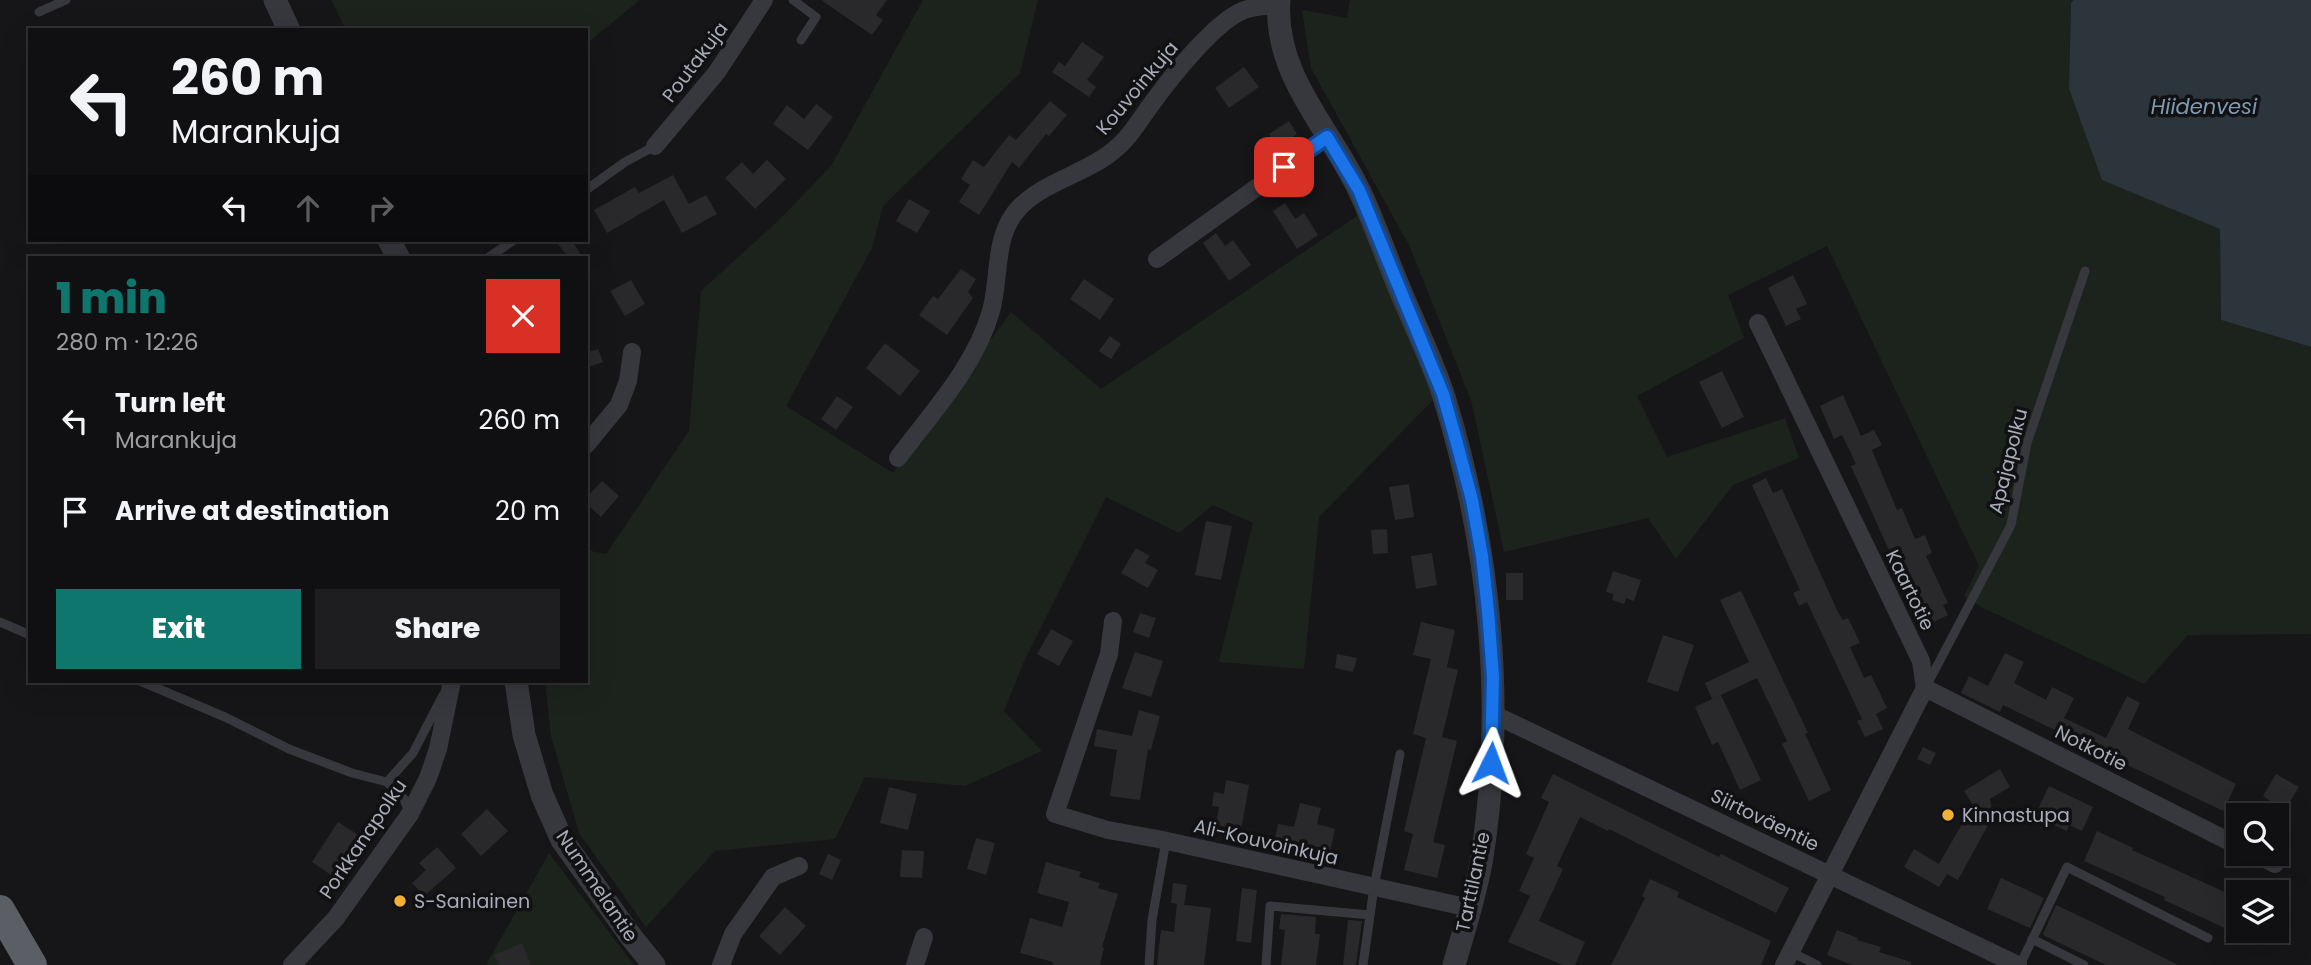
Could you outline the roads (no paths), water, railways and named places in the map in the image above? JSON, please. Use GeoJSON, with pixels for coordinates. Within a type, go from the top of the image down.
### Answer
{"type":"FeatureCollection","features":[{"type":"Feature","properties":{"kind":"highway"},"geometry":{"type":"LineString","coordinates":[[0,910],[32,965]]}},
{"type":"Feature","properties":{"kind":"street"},"geometry":{"type":"LineString","coordinates":[[275,0],[288,28]]}},
{"type":"Feature","properties":{"kind":"street","name":"Poutakuja"},"geometry":{"type":"LineString","coordinates":[[655,146],[717,72],[764,0]]}},
{"type":"Feature","properties":{"kind":"street","name":"Tarttilantie"},"geometry":{"type":"LineString","coordinates":[[1279,3],[1282,43],[1293,78],[1359,190],[1443,394],[1472,500],[1482,556],[1491,651],[1493,714],[1490,788],[1481,859],[1454,965]]}},
{"type":"Feature","properties":{"kind":"street","name":"Kouvoinkuja"},"geometry":{"type":"LineString","coordinates":[[898,458],[972,358],[991,311],[1008,223],[1021,206],[1037,194],[1103,158],[1125,141],[1154,100],[1221,25],[1242,11],[1279,3]]}},
{"type":"Feature","properties":{"kind":"street"},"geometry":{"type":"LineString","coordinates":[[1157,258],[1327,137]]}},
{"type":"Feature","properties":{"kind":"street","name":"Kaartotie"},"geometry":{"type":"LineString","coordinates":[[1758,323],[1921,661],[1925,688]]}},
{"type":"Feature","properties":{"kind":"street"},"geometry":{"type":"LineString","coordinates":[[588,443],[619,405],[628,381],[632,352]]}},
{"type":"Feature","properties":{"kind":"street","name":"Ali-Kouvoinkuja"},"geometry":{"type":"LineString","coordinates":[[1113,621],[1109,654],[1055,814],[1108,830],[1470,908]]}},
{"type":"Feature","properties":{"kind":"street","name":"Porkkanapolku"},"geometry":{"type":"LineString","coordinates":[[292,965],[336,918],[410,814],[428,778],[438,749],[451,683]]}},
{"type":"Feature","properties":{"kind":"street","name":"Nummelantie"},"geometry":{"type":"LineString","coordinates":[[516,683],[524,735],[542,795],[562,840],[632,939],[654,965]]}},
{"type":"Feature","properties":{"kind":"street"},"geometry":{"type":"LineString","coordinates":[[1787,958],[1925,688]]}},
{"type":"Feature","properties":{"kind":"street","name":"Notkotie"},"geometry":{"type":"LineString","coordinates":[[1925,688],[2226,840]]}},
{"type":"Feature","properties":{"kind":"street","name":"Siirtoväentie"},"geometry":{"type":"LineString","coordinates":[[1493,714],[2019,965]]}},
{"type":"Feature","properties":{"kind":"street"},"geometry":{"type":"LineString","coordinates":[[721,965],[733,934],[773,877],[799,866]]}},
{"type":"Feature","properties":{"kind":"street"},"geometry":{"type":"LineString","coordinates":[[915,965],[924,937]]}},
{"type":"Feature","properties":{"kind":"lane"},"geometry":{"type":"LineString","coordinates":[[39,12],[66,0]]}},
{"type":"Feature","properties":{"kind":"lane"},"geometry":{"type":"LineString","coordinates":[[793,0],[816,17],[801,40]]}},
{"type":"Feature","properties":{"kind":"lane"},"geometry":{"type":"LineString","coordinates":[[588,189],[625,162],[655,146]]}},
{"type":"Feature","properties":{"kind":"lane"},"geometry":{"type":"LineString","coordinates":[[490,256],[511,242]]}},
{"type":"Feature","properties":{"kind":"lane","name":"Apajapolku"},"geometry":{"type":"LineString","coordinates":[[1925,688],[2011,525],[2027,443],[2085,271]]}},
{"type":"Feature","properties":{"kind":"lane"},"geometry":{"type":"LineString","coordinates":[[0,622],[28,634]]}},
{"type":"Feature","properties":{"kind":"lane"},"geometry":{"type":"LineString","coordinates":[[145,683],[225,716],[289,749],[352,773],[387,782],[404,799],[410,814]]}},
{"type":"Feature","properties":{"kind":"lane"},"geometry":{"type":"LineString","coordinates":[[387,782],[413,754],[450,683]]}},
{"type":"Feature","properties":{"kind":"lane"},"geometry":{"type":"LineString","coordinates":[[1363,965],[1374,887],[1400,754]]}},
{"type":"Feature","properties":{"kind":"lane"},"geometry":{"type":"LineString","coordinates":[[1149,965],[1152,920],[1167,841]]}},
{"type":"Feature","properties":{"kind":"lane"},"geometry":{"type":"LineString","coordinates":[[2019,965],[2067,867],[2208,938]]}},
{"type":"Feature","properties":{"kind":"lane"},"geometry":{"type":"LineString","coordinates":[[1266,965],[1270,906],[1370,915]]}},
{"type":"Feature","properties":{"kind":"lane"},"geometry":{"type":"LineString","coordinates":[[2032,939],[2084,965]]}},
{"type":"Feature","properties":{"kind":"lane"},"geometry":{"type":"LineString","coordinates":[[1787,958],[1817,965]]}},
{"type":"Feature","properties":{"kind":"water","name":"Hiidenvesi"},"geometry":{"type":"Polygon","coordinates":[[[2074,0],[2311,0],[2311,347],[2221,320],[2220,229],[2102,180],[2069,89],[2071,3],[2074,0]]]}},
{"type":"Feature","properties":{"kind":"place","name":"Kinnastupa"},"geometry":{"type":"Point","coordinates":[1948,815]}},
{"type":"Feature","properties":{"kind":"place","name":"S-Saniainen"},"geometry":{"type":"Point","coordinates":[400,901]}}]}
